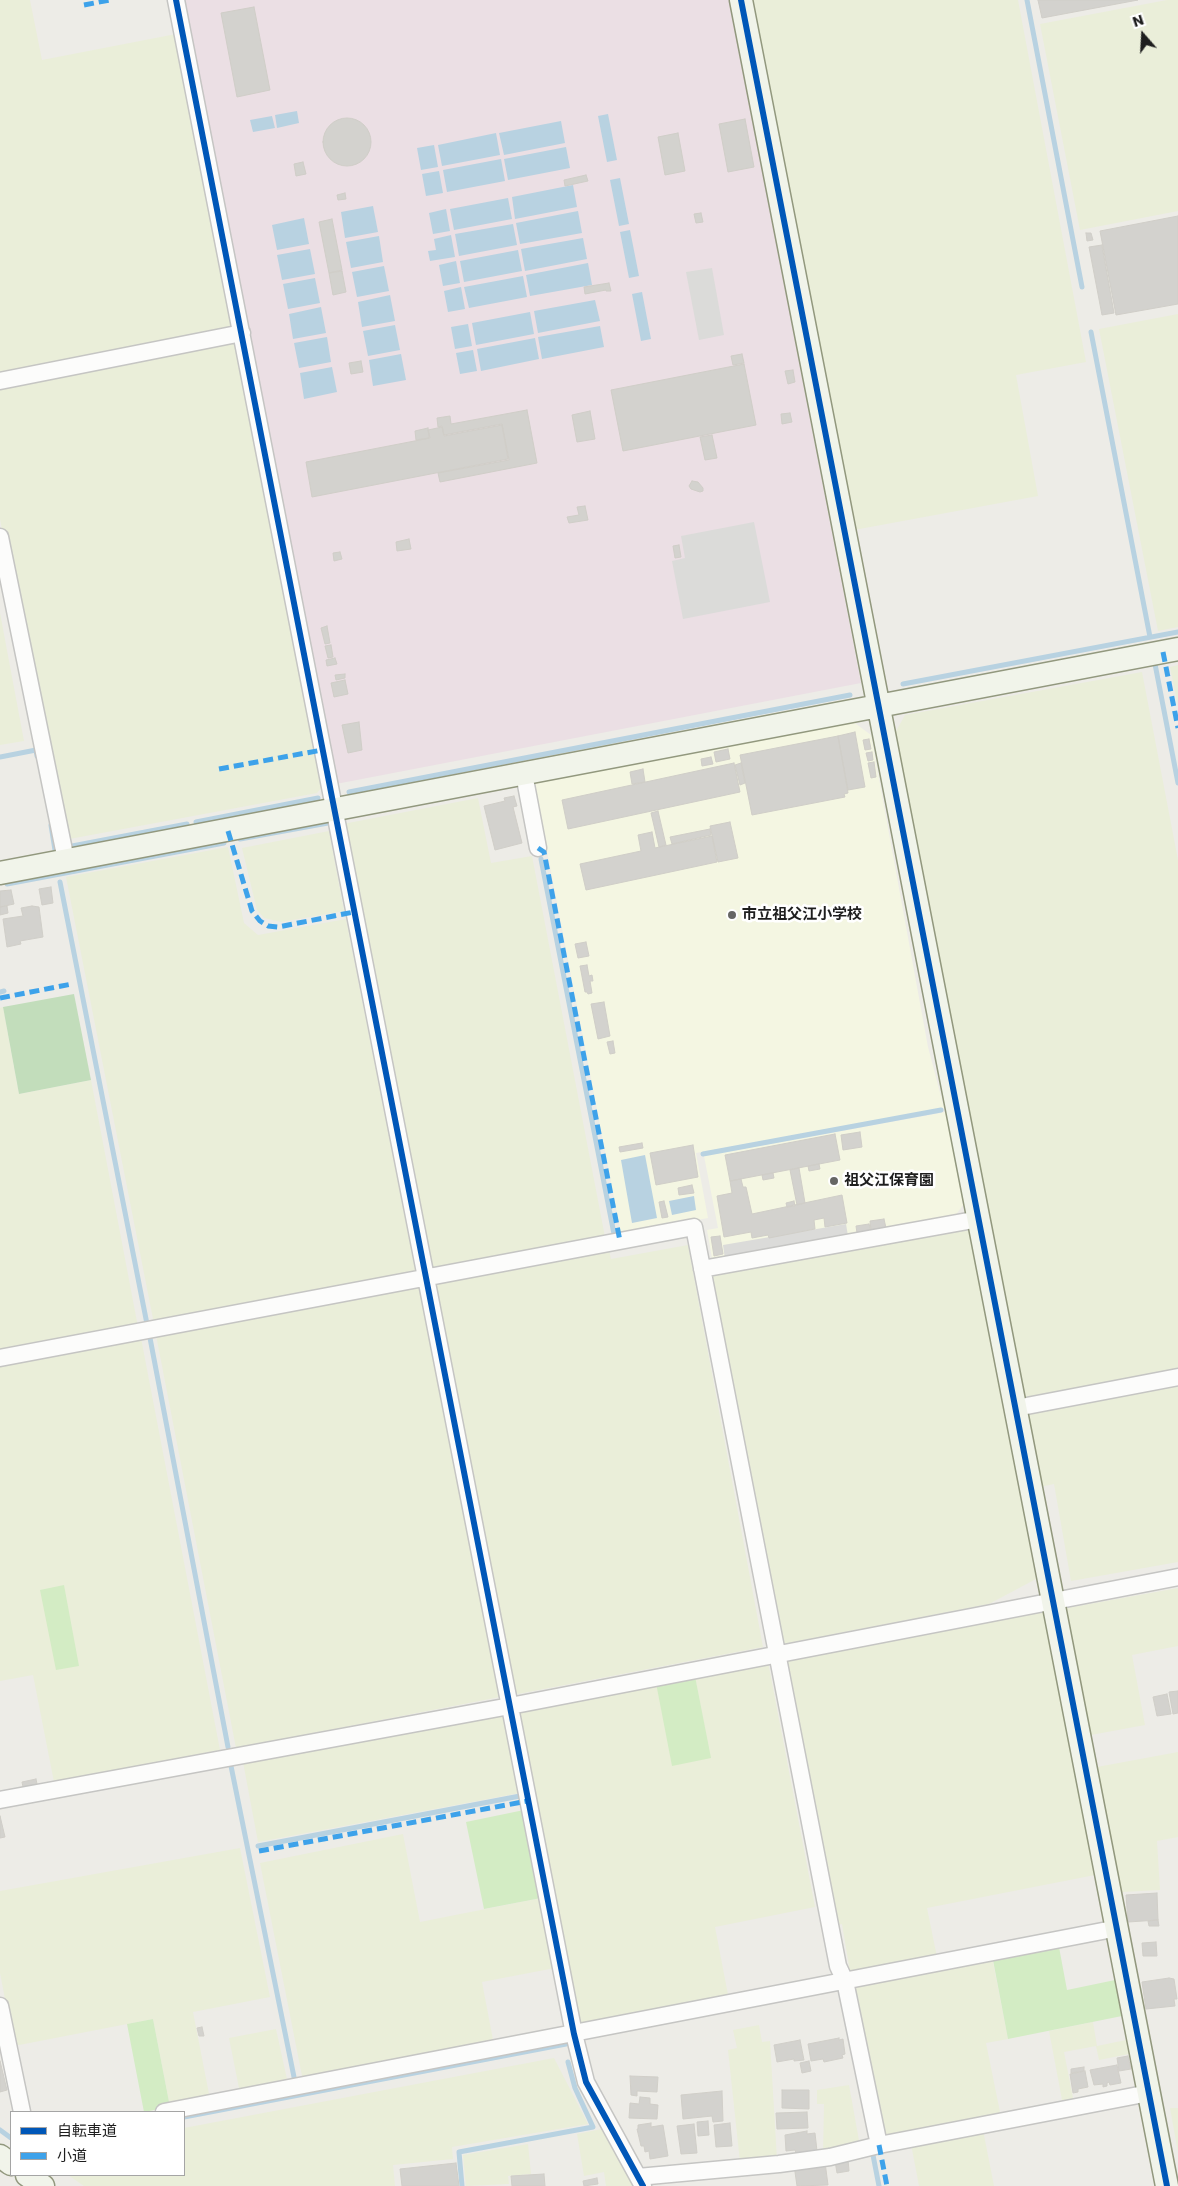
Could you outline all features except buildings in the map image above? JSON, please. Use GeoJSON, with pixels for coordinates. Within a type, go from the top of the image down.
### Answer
{"type":"FeatureCollection","features":[{"type":"Feature","properties":{"kind":"street"},"geometry":{"type":"LineString","coordinates":[[176,0],[425,1279],[574,2034],[586,2082],[641,2182],[830,2157],[879,2145],[1149,2093]]}},
{"type":"Feature","properties":{"kind":"street"},"geometry":{"type":"LineString","coordinates":[[741,0],[878,706],[1055,1600],[1167,2186]]}},
{"type":"Feature","properties":{"kind":"street"},"geometry":{"type":"LineString","coordinates":[[0,381],[242,333]]}},
{"type":"Feature","properties":{"kind":"street"},"geometry":{"type":"LineString","coordinates":[[0,537],[66,860]]}},
{"type":"Feature","properties":{"kind":"street"},"geometry":{"type":"LineString","coordinates":[[0,873],[1178,649]]}},
{"type":"Feature","properties":{"kind":"street"},"geometry":{"type":"LineString","coordinates":[[524,774],[538,848]]}},
{"type":"Feature","properties":{"kind":"street"},"geometry":{"type":"LineString","coordinates":[[702,1269],[979,1219]]}},
{"type":"Feature","properties":{"kind":"street"},"geometry":{"type":"LineString","coordinates":[[0,1358],[694,1227],[838,1966],[845,1981],[879,2145]]}},
{"type":"Feature","properties":{"kind":"street"},"geometry":{"type":"LineString","coordinates":[[1016,1408],[1178,1377]]}},
{"type":"Feature","properties":{"kind":"street"},"geometry":{"type":"LineString","coordinates":[[0,1800],[510,1706],[1178,1577]]}},
{"type":"Feature","properties":{"kind":"street"},"geometry":{"type":"LineString","coordinates":[[169,2111],[1118,1928]]}},
{"type":"Feature","properties":{"kind":"street"},"geometry":{"type":"LineString","coordinates":[[0,2006],[22,2111]]}},
{"type":"Feature","properties":{"kind":"street"},"geometry":{"type":"LineString","coordinates":[[28,2176],[43,2186]]}},
{"type":"Feature","properties":{"kind":"shaded area"},"geometry":{"type":"Polygon","coordinates":[[[0,0],[30,0],[42,60],[176,34],[232,324],[224,331],[0,376],[0,0]]]}},
{"type":"Feature","properties":{"kind":"shaded area"},"geometry":{"type":"Polygon","coordinates":[[[181,0],[729,0],[861,683],[336,784],[181,0]]]}},
{"type":"Feature","properties":{"kind":"shaded area"},"geometry":{"type":"Polygon","coordinates":[[[751,0],[1018,0],[1086,362],[1016,375],[1038,496],[854,530],[751,0]]]}},
{"type":"Feature","properties":{"kind":"shaded area"},"geometry":{"type":"Polygon","coordinates":[[[1167,0],[1178,0],[1178,211],[1080,230],[1040,24],[1167,0]]]}},
{"type":"Feature","properties":{"kind":"shaded area"},"geometry":{"type":"Polygon","coordinates":[[[712,268],[724,335],[699,340],[686,272],[712,268]]]}},
{"type":"Feature","properties":{"kind":"shaded area"},"geometry":{"type":"Polygon","coordinates":[[[1178,314],[1178,627],[1158,631],[1099,329],[1178,314]]]}},
{"type":"Feature","properties":{"kind":"shaded area"},"geometry":{"type":"Polygon","coordinates":[[[229,341],[236,344],[323,786],[317,793],[64,840],[0,519],[0,387],[229,341]]]}},
{"type":"Feature","properties":{"kind":"shaded area"},"geometry":{"type":"Polygon","coordinates":[[[754,522],[770,602],[683,619],[672,561],[685,558],[681,536],[754,522]]]}},
{"type":"Feature","properties":{"kind":"shaded area"},"geometry":{"type":"Polygon","coordinates":[[[0,613],[24,741],[0,745],[0,613]]]}},
{"type":"Feature","properties":{"kind":"shaded area"},"geometry":{"type":"Polygon","coordinates":[[[1178,665],[1178,706],[1170,667],[1178,665]]]}},
{"type":"Feature","properties":{"kind":"shaded area"},"geometry":{"type":"Polygon","coordinates":[[[1142,672],[1178,860],[1178,1373],[1024,1401],[895,733],[905,715],[1142,672]]]}},
{"type":"Feature","properties":{"kind":"shaded area","name":"市立祖父江小学校"},"geometry":{"type":"Polygon","coordinates":[[[852,721],[871,735],[928,1047],[944,1108],[696,1153],[708,1218],[621,1234],[534,784],[852,721]]]}},
{"type":"Feature","properties":{"kind":"shaded area"},"geometry":{"type":"Polygon","coordinates":[[[478,798],[491,863],[532,856],[605,1237],[431,1271],[343,824],[478,798]]]}},
{"type":"Feature","properties":{"kind":"shaded area"},"geometry":{"type":"Polygon","coordinates":[[[329,831],[344,911],[281,922],[264,918],[257,910],[242,848],[329,831]]]}},
{"type":"Feature","properties":{"kind":"shaded area"},"geometry":{"type":"Polygon","coordinates":[[[228,847],[244,923],[258,935],[346,919],[416,1274],[154,1324],[66,877],[228,847]]]}},
{"type":"Feature","properties":{"kind":"shaded area"},"geometry":{"type":"Polygon","coordinates":[[[3,1007],[19,1094],[91,1080],[138,1327],[0,1353],[0,1008],[3,1007]]]}},
{"type":"Feature","properties":{"kind":"shaded area","name":"祖父江保育園"},"geometry":{"type":"Polygon","coordinates":[[[946,1112],[963,1205],[955,1216],[716,1261],[712,1258],[707,1230],[718,1228],[704,1156],[946,1112]]]}},
{"type":"Feature","properties":{"kind":"shaded area"},"geometry":{"type":"Polygon","coordinates":[[[846,1224],[848,1236],[725,1259],[723,1245],[846,1224]]]}},
{"type":"Feature","properties":{"kind":"shaded area"},"geometry":{"type":"Polygon","coordinates":[[[968,1228],[1036,1579],[989,1604],[783,1644],[711,1274],[968,1228]]]}},
{"type":"Feature","properties":{"kind":"shaded area"},"geometry":{"type":"Polygon","coordinates":[[[688,1245],[763,1647],[518,1694],[514,1692],[434,1283],[609,1250],[611,1259],[688,1245]]]}},
{"type":"Feature","properties":{"kind":"shaded area"},"geometry":{"type":"Polygon","coordinates":[[[420,1286],[500,1697],[236,1748],[156,1335],[420,1286]]]}},
{"type":"Feature","properties":{"kind":"shaded area"},"geometry":{"type":"Polygon","coordinates":[[[141,1338],[220,1750],[54,1782],[33,1675],[0,1681],[0,1365],[141,1338]]]}},
{"type":"Feature","properties":{"kind":"shaded area"},"geometry":{"type":"Polygon","coordinates":[[[1178,1383],[1178,1562],[1071,1581],[1054,1484],[1040,1487],[1026,1413],[1178,1383]]]}},
{"type":"Feature","properties":{"kind":"shaded area"},"geometry":{"type":"Polygon","coordinates":[[[1178,1588],[1178,1646],[1132,1655],[1145,1725],[1091,1735],[1067,1608],[1178,1588]]]}},
{"type":"Feature","properties":{"kind":"shaded area"},"geometry":{"type":"Polygon","coordinates":[[[1043,1611],[1095,1875],[927,1908],[937,1957],[850,1972],[842,1924],[838,1925],[787,1661],[1043,1611]]]}},
{"type":"Feature","properties":{"kind":"shaded area"},"geometry":{"type":"Polygon","coordinates":[[[768,1662],[815,1907],[715,1927],[729,2000],[581,2026],[517,1712],[656,1683],[710,1758],[695,1676],[768,1662]]]}},
{"type":"Feature","properties":{"kind":"shaded area"},"geometry":{"type":"Polygon","coordinates":[[[504,1713],[520,1793],[258,1842],[243,1762],[504,1713]]]}},
{"type":"Feature","properties":{"kind":"shaded area"},"geometry":{"type":"Polygon","coordinates":[[[1178,1752],[1178,1837],[1157,1841],[1160,1890],[1121,1892],[1097,1767],[1178,1752]]]}},
{"type":"Feature","properties":{"kind":"shaded area"},"geometry":{"type":"Polygon","coordinates":[[[403,1834],[420,1922],[541,1898],[555,1968],[482,1982],[494,2045],[303,2081],[260,1863],[403,1834]]]}},
{"type":"Feature","properties":{"kind":"shaded area"},"geometry":{"type":"Polygon","coordinates":[[[240,1848],[270,1997],[193,2012],[210,2099],[170,2107],[153,2019],[14,2046],[0,1973],[0,1891],[240,1848]]]}},
{"type":"Feature","properties":{"kind":"shaded area"},"geometry":{"type":"Polygon","coordinates":[[[992,1957],[1008,2039],[986,2043],[1001,2117],[884,2140],[853,1989],[856,1984],[992,1957]]]}},
{"type":"Feature","properties":{"kind":"shaded area"},"geometry":{"type":"Polygon","coordinates":[[[1093,2022],[1097,2046],[1126,2040],[1129,2054],[1099,2060],[1096,2046],[1064,2052],[1074,2103],[1063,2105],[1049,2031],[1093,2022]]]}},
{"type":"Feature","properties":{"kind":"shaded area"},"geometry":{"type":"Polygon","coordinates":[[[759,2025],[762,2042],[770,2041],[777,2160],[740,2162],[728,2050],[737,2048],[733,2030],[759,2025]]]}},
{"type":"Feature","properties":{"kind":"shaded area"},"geometry":{"type":"Polygon","coordinates":[[[276,2029],[288,2084],[240,2093],[229,2038],[276,2029]]]}},
{"type":"Feature","properties":{"kind":"shaded area"},"geometry":{"type":"Polygon","coordinates":[[[554,2058],[588,2124],[452,2147],[453,2159],[393,2165],[395,2186],[84,2186],[69,2176],[185,2176],[185,2128],[554,2058]]]}},
{"type":"Feature","properties":{"kind":"shaded area"},"geometry":{"type":"Polygon","coordinates":[[[849,2085],[860,2146],[823,2154],[824,2104],[817,2104],[817,2090],[849,2085]]]}},
{"type":"Feature","properties":{"kind":"shaded area"},"geometry":{"type":"Polygon","coordinates":[[[1170,2108],[1178,2108],[1178,2152],[1170,2108]]]}},
{"type":"Feature","properties":{"kind":"shaded area"},"geometry":{"type":"Polygon","coordinates":[[[602,2129],[635,2186],[606,2186],[604,2172],[584,2176],[577,2134],[602,2129]]]}},
{"type":"Feature","properties":{"kind":"shaded area"},"geometry":{"type":"Polygon","coordinates":[[[983,2130],[994,2186],[919,2186],[911,2144],[983,2130]]]}},
{"type":"Feature","properties":{"kind":"shaded area"},"geometry":{"type":"Polygon","coordinates":[[[528,2144],[531,2174],[508,2176],[509,2184],[466,2186],[463,2155],[528,2144]]]}},
{"type":"Feature","properties":{"kind":"green space"},"geometry":{"type":"Polygon","coordinates":[[[74,994],[91,1080],[19,1094],[3,1007],[74,994]]]}},
{"type":"Feature","properties":{"kind":"green space"},"geometry":{"type":"Polygon","coordinates":[[[64,1585],[79,1666],[56,1670],[40,1590],[64,1585]]]}},
{"type":"Feature","properties":{"kind":"green space"},"geometry":{"type":"Polygon","coordinates":[[[695,1676],[711,1758],[672,1766],[656,1683],[695,1676]]]}},
{"type":"Feature","properties":{"kind":"green space"},"geometry":{"type":"Polygon","coordinates":[[[524,1810],[541,1898],[484,1909],[466,1822],[524,1810]]]}},
{"type":"Feature","properties":{"kind":"green space"},"geometry":{"type":"Polygon","coordinates":[[[1059,1947],[1067,1990],[1115,1980],[1122,2016],[1008,2039],[993,1960],[1059,1947]]]}},
{"type":"Feature","properties":{"kind":"green space"},"geometry":{"type":"Polygon","coordinates":[[[153,2019],[170,2107],[144,2111],[127,2024],[153,2019]]]}},
{"type":"Feature","properties":{"kind":"water"},"geometry":{"type":"Polygon","coordinates":[[[297,111],[299,123],[277,128],[275,115],[297,111]]]}},
{"type":"Feature","properties":{"kind":"water"},"geometry":{"type":"Polygon","coordinates":[[[608,114],[617,160],[607,162],[598,116],[608,114]]]}},
{"type":"Feature","properties":{"kind":"water"},"geometry":{"type":"Polygon","coordinates":[[[272,116],[275,128],[253,132],[250,120],[272,116]]]}},
{"type":"Feature","properties":{"kind":"water"},"geometry":{"type":"Polygon","coordinates":[[[561,121],[565,143],[504,155],[499,133],[561,121]]]}},
{"type":"Feature","properties":{"kind":"water"},"geometry":{"type":"Polygon","coordinates":[[[496,133],[500,155],[442,166],[438,145],[496,133]]]}},
{"type":"Feature","properties":{"kind":"water"},"geometry":{"type":"Polygon","coordinates":[[[434,145],[438,167],[421,170],[417,148],[434,145]]]}},
{"type":"Feature","properties":{"kind":"water"},"geometry":{"type":"Polygon","coordinates":[[[566,147],[570,168],[508,180],[504,159],[566,147]]]}},
{"type":"Feature","properties":{"kind":"water"},"geometry":{"type":"Polygon","coordinates":[[[501,159],[505,181],[447,192],[443,170],[501,159]]]}},
{"type":"Feature","properties":{"kind":"water"},"geometry":{"type":"Polygon","coordinates":[[[439,171],[443,193],[426,196],[422,174],[439,171]]]}},
{"type":"Feature","properties":{"kind":"water"},"geometry":{"type":"Polygon","coordinates":[[[620,178],[629,224],[619,226],[610,180],[620,178]]]}},
{"type":"Feature","properties":{"kind":"water"},"geometry":{"type":"Polygon","coordinates":[[[573,185],[577,207],[515,219],[512,197],[573,185]]]}},
{"type":"Feature","properties":{"kind":"water"},"geometry":{"type":"Polygon","coordinates":[[[508,198],[512,219],[454,230],[450,209],[508,198]]]}},
{"type":"Feature","properties":{"kind":"water"},"geometry":{"type":"Polygon","coordinates":[[[373,206],[378,232],[345,238],[341,212],[373,206]]]}},
{"type":"Feature","properties":{"kind":"water"},"geometry":{"type":"Polygon","coordinates":[[[446,209],[450,231],[433,234],[429,213],[446,209]]]}},
{"type":"Feature","properties":{"kind":"water"},"geometry":{"type":"Polygon","coordinates":[[[578,211],[582,233],[520,244],[516,223],[578,211]]]}},
{"type":"Feature","properties":{"kind":"water"},"geometry":{"type":"Polygon","coordinates":[[[304,218],[309,244],[277,250],[272,225],[304,218]]]}},
{"type":"Feature","properties":{"kind":"water"},"geometry":{"type":"Polygon","coordinates":[[[513,224],[517,245],[459,256],[455,234],[513,224]]]}},
{"type":"Feature","properties":{"kind":"water"},"geometry":{"type":"Polygon","coordinates":[[[630,230],[639,276],[629,278],[620,232],[630,230]]]}},
{"type":"Feature","properties":{"kind":"water"},"geometry":{"type":"Polygon","coordinates":[[[451,235],[455,257],[430,261],[428,251],[436,250],[434,239],[451,235]]]}},
{"type":"Feature","properties":{"kind":"water"},"geometry":{"type":"Polygon","coordinates":[[[379,236],[383,262],[351,268],[346,242],[379,236]]]}},
{"type":"Feature","properties":{"kind":"water"},"geometry":{"type":"Polygon","coordinates":[[[583,238],[587,259],[525,271],[521,249],[583,238]]]}},
{"type":"Feature","properties":{"kind":"water"},"geometry":{"type":"Polygon","coordinates":[[[310,249],[315,274],[282,280],[277,255],[310,249]]]}},
{"type":"Feature","properties":{"kind":"water"},"geometry":{"type":"Polygon","coordinates":[[[518,250],[522,271],[464,282],[460,261],[518,250]]]}},
{"type":"Feature","properties":{"kind":"water"},"geometry":{"type":"Polygon","coordinates":[[[456,261],[460,283],[443,286],[439,265],[456,261]]]}},
{"type":"Feature","properties":{"kind":"water"},"geometry":{"type":"Polygon","coordinates":[[[588,263],[592,285],[530,296],[526,275],[588,263]]]}},
{"type":"Feature","properties":{"kind":"water"},"geometry":{"type":"Polygon","coordinates":[[[384,266],[389,291],[357,297],[352,272],[384,266]]]}},
{"type":"Feature","properties":{"kind":"water"},"geometry":{"type":"Polygon","coordinates":[[[523,276],[527,297],[469,308],[464,287],[523,276]]]}},
{"type":"Feature","properties":{"kind":"water"},"geometry":{"type":"Polygon","coordinates":[[[315,278],[320,303],[288,309],[283,284],[315,278]]]}},
{"type":"Feature","properties":{"kind":"water"},"geometry":{"type":"Polygon","coordinates":[[[461,287],[465,309],[448,312],[444,291],[461,287]]]}},
{"type":"Feature","properties":{"kind":"water"},"geometry":{"type":"Polygon","coordinates":[[[642,292],[651,339],[641,341],[632,294],[642,292]]]}},
{"type":"Feature","properties":{"kind":"water"},"geometry":{"type":"Polygon","coordinates":[[[390,295],[395,321],[362,327],[358,302],[390,295]]]}},
{"type":"Feature","properties":{"kind":"water"},"geometry":{"type":"Polygon","coordinates":[[[595,300],[600,321],[538,333],[534,311],[595,300]]]}},
{"type":"Feature","properties":{"kind":"water"},"geometry":{"type":"Polygon","coordinates":[[[321,307],[326,333],[293,339],[289,314],[321,307]]]}},
{"type":"Feature","properties":{"kind":"water"},"geometry":{"type":"Polygon","coordinates":[[[530,312],[534,334],[476,345],[472,323],[530,312]]]}},
{"type":"Feature","properties":{"kind":"water"},"geometry":{"type":"Polygon","coordinates":[[[468,324],[472,346],[455,349],[451,327],[468,324]]]}},
{"type":"Feature","properties":{"kind":"water"},"geometry":{"type":"Polygon","coordinates":[[[395,325],[400,350],[368,356],[363,331],[395,325]]]}},
{"type":"Feature","properties":{"kind":"water"},"geometry":{"type":"Polygon","coordinates":[[[600,326],[604,347],[542,359],[538,337],[600,326]]]}},
{"type":"Feature","properties":{"kind":"water"},"geometry":{"type":"Polygon","coordinates":[[[327,337],[331,362],[299,368],[294,343],[327,337]]]}},
{"type":"Feature","properties":{"kind":"water"},"geometry":{"type":"Polygon","coordinates":[[[535,338],[539,359],[481,371],[477,349],[535,338]]]}},
{"type":"Feature","properties":{"kind":"water"},"geometry":{"type":"Polygon","coordinates":[[[473,350],[477,371],[460,374],[456,353],[473,350]]]}},
{"type":"Feature","properties":{"kind":"water"},"geometry":{"type":"Polygon","coordinates":[[[401,354],[406,380],[373,386],[369,360],[401,354]]]}},
{"type":"Feature","properties":{"kind":"water"},"geometry":{"type":"Polygon","coordinates":[[[332,367],[337,392],[304,399],[300,373],[332,367]]]}},
{"type":"Feature","properties":{"kind":"water"},"geometry":{"type":"Polygon","coordinates":[[[645,1155],[657,1218],[632,1223],[621,1160],[645,1155]]]}},
{"type":"Feature","properties":{"kind":"water"},"geometry":{"type":"Polygon","coordinates":[[[694,1196],[696,1210],[672,1215],[669,1201],[694,1196]]]}},
{"type":"Feature","properties":{"kind":"waterway"},"geometry":{"type":"LineString","coordinates":[[1027,0],[1082,287]]}},
{"type":"Feature","properties":{"kind":"waterway"},"geometry":{"type":"LineString","coordinates":[[1091,332],[1150,637]]}},
{"type":"Feature","properties":{"kind":"waterway"},"geometry":{"type":"LineString","coordinates":[[903,684],[1178,632]]}},
{"type":"Feature","properties":{"kind":"waterway"},"geometry":{"type":"LineString","coordinates":[[1155,664],[1178,783]]}},
{"type":"Feature","properties":{"kind":"waterway"},"geometry":{"type":"LineString","coordinates":[[349,792],[850,695]]}},
{"type":"Feature","properties":{"kind":"waterway"},"geometry":{"type":"LineString","coordinates":[[0,757],[36,750],[37,756]]}},
{"type":"Feature","properties":{"kind":"waterway"},"geometry":{"type":"LineString","coordinates":[[196,822],[318,798]]}},
{"type":"Feature","properties":{"kind":"waterway"},"geometry":{"type":"LineString","coordinates":[[240,839],[328,823]]}},
{"type":"Feature","properties":{"kind":"waterway"},"geometry":{"type":"LineString","coordinates":[[67,847],[187,824]]}},
{"type":"Feature","properties":{"kind":"waterway"},"geometry":{"type":"LineString","coordinates":[[51,825],[55,850],[59,849]]}},
{"type":"Feature","properties":{"kind":"waterway"},"geometry":{"type":"LineString","coordinates":[[7,884],[224,843]]}},
{"type":"Feature","properties":{"kind":"waterway"},"geometry":{"type":"LineString","coordinates":[[541,859],[614,1234]]}},
{"type":"Feature","properties":{"kind":"waterway"},"geometry":{"type":"LineString","coordinates":[[60,882],[147,1324]]}},
{"type":"Feature","properties":{"kind":"waterway"},"geometry":{"type":"LineString","coordinates":[[0,992],[4,991]]}},
{"type":"Feature","properties":{"kind":"waterway"},"geometry":{"type":"LineString","coordinates":[[703,1154],[941,1110]]}},
{"type":"Feature","properties":{"kind":"waterway"},"geometry":{"type":"LineString","coordinates":[[150,1338],[228,1747]]}},
{"type":"Feature","properties":{"kind":"waterway"},"geometry":{"type":"LineString","coordinates":[[231,1766],[295,2082]]}},
{"type":"Feature","properties":{"kind":"waterway"},"geometry":{"type":"LineString","coordinates":[[258,1846],[520,1796]]}},
{"type":"Feature","properties":{"kind":"waterway"},"geometry":{"type":"LineString","coordinates":[[185,2117],[566,2044]]}},
{"type":"Feature","properties":{"kind":"waterway"},"geometry":{"type":"LineString","coordinates":[[462,2186],[459,2152],[593,2127],[575,2088],[568,2062]]}},
{"type":"Feature","properties":{"kind":"waterway"},"geometry":{"type":"LineString","coordinates":[[0,2130],[10,2137]]}},
{"type":"Feature","properties":{"kind":"waterway"},"geometry":{"type":"LineString","coordinates":[[873,2155],[879,2186]]}},
{"type":"Feature","properties":{"kind":"marked path"},"geometry":{"type":"LineString","coordinates":[[84,5],[110,0]]}},
{"type":"Feature","properties":{"kind":"marked path"},"geometry":{"type":"LineString","coordinates":[[1163,652],[1178,728]]}},
{"type":"Feature","properties":{"kind":"marked path"},"geometry":{"type":"LineString","coordinates":[[219,769],[322,750]]}},
{"type":"Feature","properties":{"kind":"marked path"},"geometry":{"type":"LineString","coordinates":[[228,831],[252,911],[260,921],[268,926],[278,927],[354,912]]}},
{"type":"Feature","properties":{"kind":"marked path"},"geometry":{"type":"LineString","coordinates":[[538,848],[544,852],[620,1241]]}},
{"type":"Feature","properties":{"kind":"marked path"},"geometry":{"type":"LineString","coordinates":[[0,998],[72,984]]}},
{"type":"Feature","properties":{"kind":"marked path"},"geometry":{"type":"LineString","coordinates":[[259,1851],[528,1801]]}},
{"type":"Feature","properties":{"kind":"marked path"},"geometry":{"type":"LineString","coordinates":[[879,2145],[887,2186]]}},
{"type":"Feature","properties":{"kind":"cycle path"},"geometry":{"type":"LineString","coordinates":[[176,0],[574,2034],[586,2082],[643,2186]]}},
{"type":"Feature","properties":{"kind":"cycle path"},"geometry":{"type":"LineString","coordinates":[[741,0],[1167,2186]]}},
{"type":"Feature","properties":{"kind":"place","name":"市立祖父江小学校"},"geometry":{"type":"Point","coordinates":[732,915]}},
{"type":"Feature","properties":{"kind":"place","name":"祖父江保育園"},"geometry":{"type":"Point","coordinates":[834,1181]}}]}
